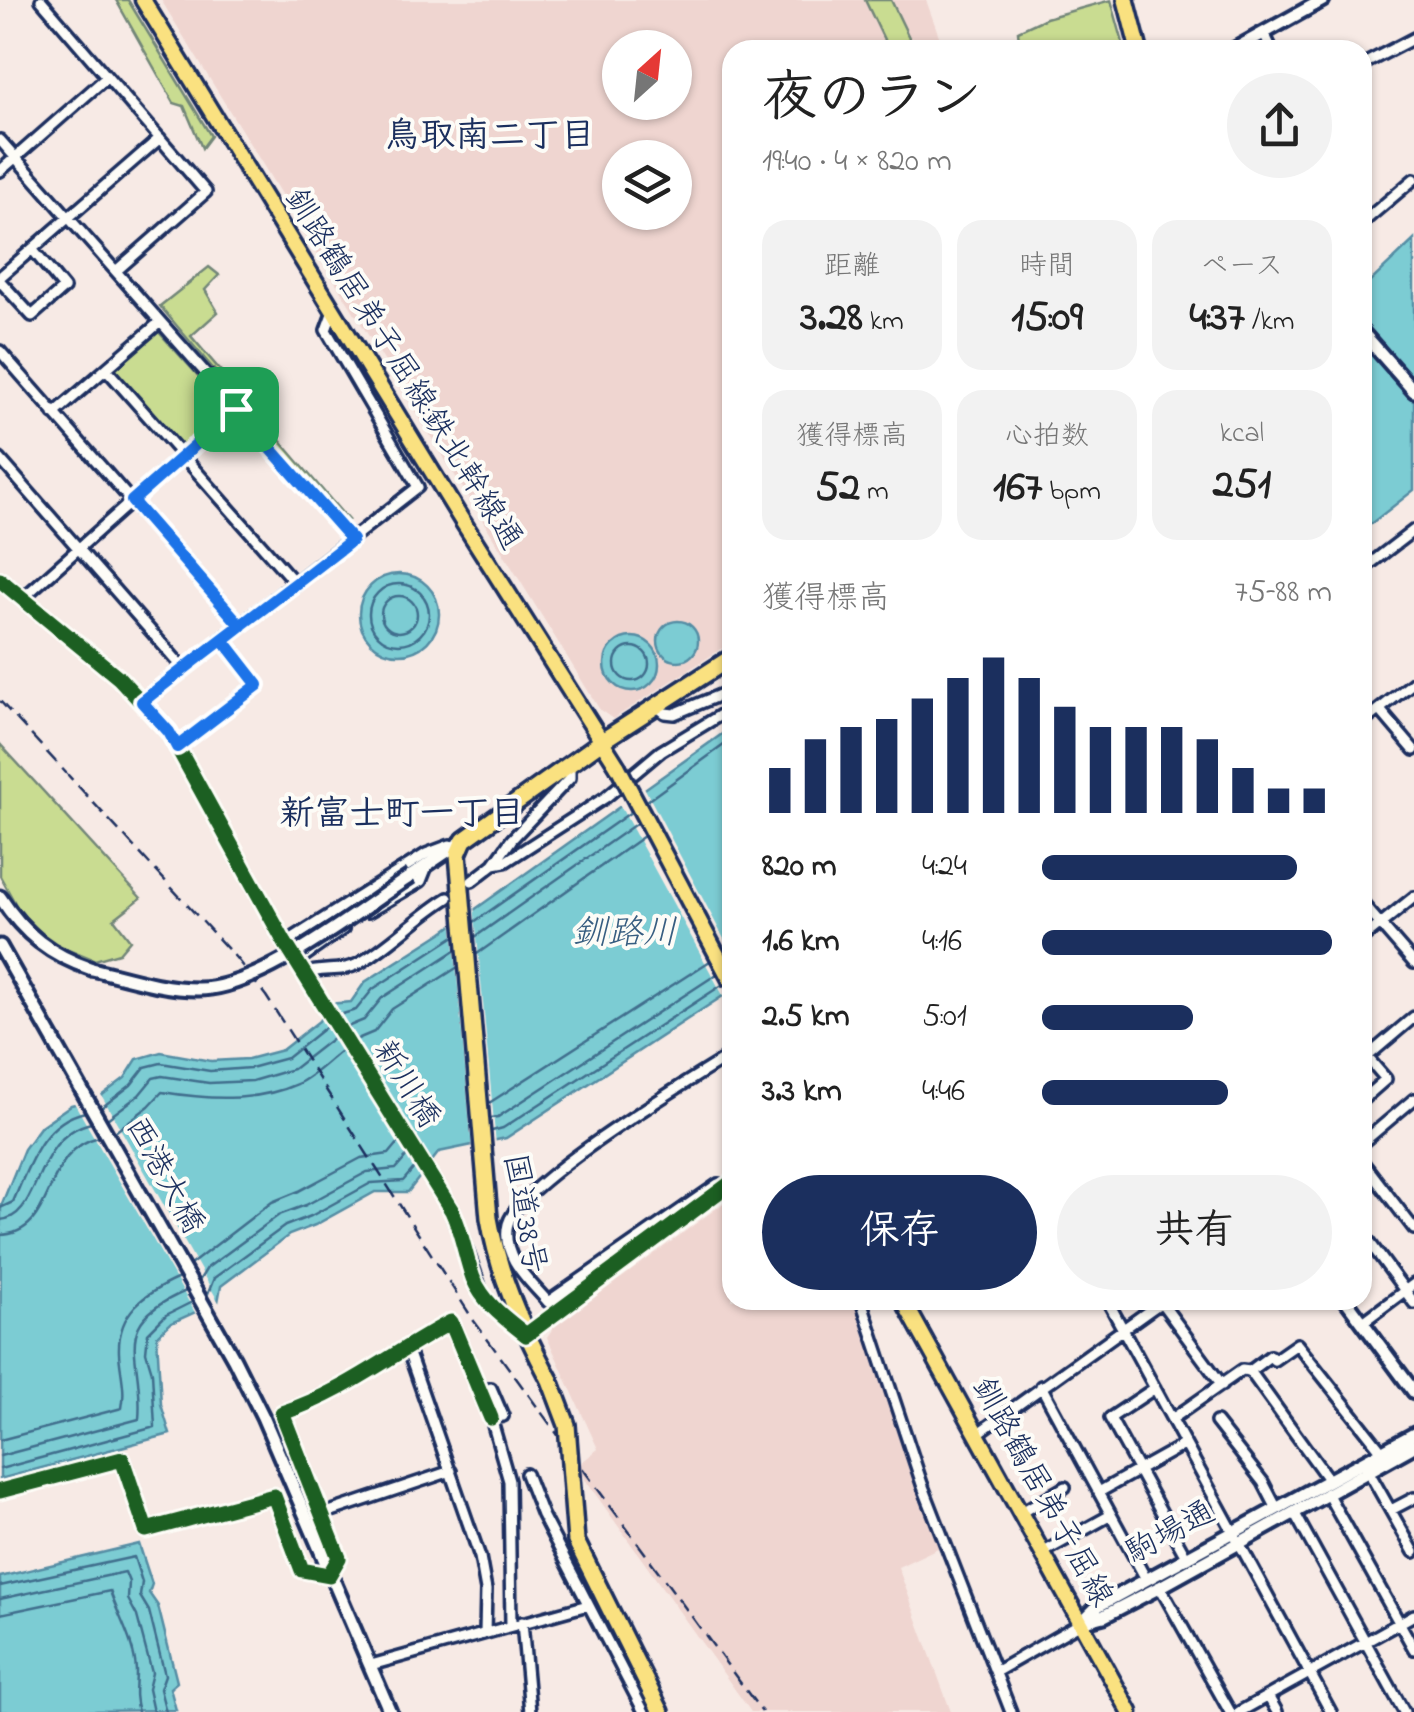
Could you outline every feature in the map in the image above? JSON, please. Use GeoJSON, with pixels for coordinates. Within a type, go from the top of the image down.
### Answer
{"type":"FeatureCollection","features":[{"type":"Feature","properties":{"kind":"highway"},"geometry":{"type":"LineString","coordinates":[[1126,0],[1136,40]]}},
{"type":"Feature","properties":{"kind":"highway"},"geometry":{"type":"LineString","coordinates":[[464,840],[602,741],[722,663]]}},
{"type":"Feature","properties":{"kind":"highway","name":"国道38号"},"geometry":{"type":"LineString","coordinates":[[464,840],[458,854],[460,891],[496,1262],[568,1425],[576,1541],[661,1712]]}},
{"type":"Feature","properties":{"kind":"main road","name":"釧路鶴居弟子屈線:鉄北幹線通"},"geometry":{"type":"LineString","coordinates":[[143,0],[618,766],[722,963]]}},
{"type":"Feature","properties":{"kind":"main road","name":"釧路鶴居弟子屈線"},"geometry":{"type":"LineString","coordinates":[[909,1310],[1130,1712]]}},
{"type":"Feature","properties":{"kind":"street"},"geometry":{"type":"LineString","coordinates":[[40,0],[206,192],[116,272]]}},
{"type":"Feature","properties":{"kind":"street"},"geometry":{"type":"LineString","coordinates":[[1251,40],[1323,0]]}},
{"type":"Feature","properties":{"kind":"street"},"geometry":{"type":"LineString","coordinates":[[1264,33],[1267,40]]}},
{"type":"Feature","properties":{"kind":"street"},"geometry":{"type":"LineString","coordinates":[[1372,60],[1414,38]]}},
{"type":"Feature","properties":{"kind":"street"},"geometry":{"type":"LineString","coordinates":[[0,171],[107,78]]}},
{"type":"Feature","properties":{"kind":"street"},"geometry":{"type":"LineString","coordinates":[[32,250],[64,288],[32,316],[0,279],[32,250],[68,218],[160,138]]}},
{"type":"Feature","properties":{"kind":"street"},"geometry":{"type":"LineString","coordinates":[[0,140],[352,540]]}},
{"type":"Feature","properties":{"kind":"street"},"geometry":{"type":"LineString","coordinates":[[1372,211],[1414,179]]}},
{"type":"Feature","properties":{"kind":"street"},"geometry":{"type":"LineString","coordinates":[[142,702],[418,487],[326,330],[333,311]]}},
{"type":"Feature","properties":{"kind":"street"},"geometry":{"type":"LineString","coordinates":[[54,414],[160,322]]}},
{"type":"Feature","properties":{"kind":"street"},"geometry":{"type":"LineString","coordinates":[[1372,344],[1414,392]]}},
{"type":"Feature","properties":{"kind":"street"},"geometry":{"type":"LineString","coordinates":[[0,351],[241,626]]}},
{"type":"Feature","properties":{"kind":"street"},"geometry":{"type":"LineString","coordinates":[[0,370],[9,362]]}},
{"type":"Feature","properties":{"kind":"street"},"geometry":{"type":"LineString","coordinates":[[107,370],[296,584]]}},
{"type":"Feature","properties":{"kind":"street"},"geometry":{"type":"LineString","coordinates":[[23,598],[236,409]]}},
{"type":"Feature","properties":{"kind":"street"},"geometry":{"type":"LineString","coordinates":[[0,460],[184,669]]}},
{"type":"Feature","properties":{"kind":"street"},"geometry":{"type":"LineString","coordinates":[[1372,562],[1414,530]]}},
{"type":"Feature","properties":{"kind":"street","name":"新川橋"},"geometry":{"type":"LineString","coordinates":[[0,580],[142,702],[169,732],[285,944],[452,1211],[480,1290],[493,1308],[526,1335]]}},
{"type":"Feature","properties":{"kind":"street"},"geometry":{"type":"LineString","coordinates":[[177,747],[258,685],[223,640]]}},
{"type":"Feature","properties":{"kind":"street"},"geometry":{"type":"LineString","coordinates":[[1372,716],[1414,682]]}},
{"type":"Feature","properties":{"kind":"street"},"geometry":{"type":"LineString","coordinates":[[656,706],[674,714],[722,694]]}},
{"type":"Feature","properties":{"kind":"street"},"geometry":{"type":"LineString","coordinates":[[1380,710],[1414,750]]}},
{"type":"Feature","properties":{"kind":"street"},"geometry":{"type":"LineString","coordinates":[[494,864],[505,862],[606,797],[661,751],[722,714]]}},
{"type":"Feature","properties":{"kind":"street"},"geometry":{"type":"LineString","coordinates":[[300,968],[339,970],[357,964],[460,891],[494,864],[512,838],[570,778],[570,765]]}},
{"type":"Feature","properties":{"kind":"street"},"geometry":{"type":"LineString","coordinates":[[285,944],[426,854],[464,840]]}},
{"type":"Feature","properties":{"kind":"street"},"geometry":{"type":"LineString","coordinates":[[0,897],[40,944],[71,962],[176,988],[222,987],[262,973],[464,840]]}},
{"type":"Feature","properties":{"kind":"street"},"geometry":{"type":"LineString","coordinates":[[300,968],[373,908],[421,881],[427,866]]}},
{"type":"Feature","properties":{"kind":"street"},"geometry":{"type":"LineString","coordinates":[[1372,932],[1414,897]]}},
{"type":"Feature","properties":{"kind":"street"},"geometry":{"type":"LineString","coordinates":[[1372,914],[1414,963]]}},
{"type":"Feature","properties":{"kind":"street","name":"西港大橋"},"geometry":{"type":"LineString","coordinates":[[0,946],[263,1417],[390,1712]]}},
{"type":"Feature","properties":{"kind":"street"},"geometry":{"type":"LineString","coordinates":[[1372,1053],[1414,1017]]}},
{"type":"Feature","properties":{"kind":"street"},"geometry":{"type":"LineString","coordinates":[[722,1060],[584,1150],[525,1200],[508,1224],[516,1268],[548,1302],[722,1184]]}},
{"type":"Feature","properties":{"kind":"street"},"geometry":{"type":"LineString","coordinates":[[1372,1066],[1386,1079],[1372,1091]]}},
{"type":"Feature","properties":{"kind":"street"},"geometry":{"type":"LineString","coordinates":[[1372,1135],[1414,1099]]}},
{"type":"Feature","properties":{"kind":"street"},"geometry":{"type":"LineString","coordinates":[[1372,1174],[1414,1229]]}},
{"type":"Feature","properties":{"kind":"street"},"geometry":{"type":"LineString","coordinates":[[526,1335],[722,1190]]}},
{"type":"Feature","properties":{"kind":"street"},"geometry":{"type":"LineString","coordinates":[[1372,1244],[1409,1287],[1414,1303]]}},
{"type":"Feature","properties":{"kind":"street"},"geometry":{"type":"LineString","coordinates":[[1363,1322],[1409,1287]]}},
{"type":"Feature","properties":{"kind":"street"},"geometry":{"type":"LineString","coordinates":[[865,1310],[922,1484],[997,1671],[1007,1711]]}},
{"type":"Feature","properties":{"kind":"street"},"geometry":{"type":"LineString","coordinates":[[1113,1310],[1331,1712]]}},
{"type":"Feature","properties":{"kind":"street"},"geometry":{"type":"LineString","coordinates":[[977,1434],[1150,1310]]}},
{"type":"Feature","properties":{"kind":"street"},"geometry":{"type":"LineString","coordinates":[[1169,1310],[1222,1384]]}},
{"type":"Feature","properties":{"kind":"street"},"geometry":{"type":"LineString","coordinates":[[1354,1310],[1414,1392]]}},
{"type":"Feature","properties":{"kind":"street"},"geometry":{"type":"LineString","coordinates":[[0,1492],[122,1459],[146,1530],[274,1496],[302,1570],[329,1574],[340,1558],[282,1414],[347,1386],[452,1322],[492,1418],[509,1482],[510,1626]]}},
{"type":"Feature","properties":{"kind":"street"},"geometry":{"type":"LineString","coordinates":[[1250,1372],[1270,1356],[1274,1360],[1297,1344],[1381,1450]]}},
{"type":"Feature","properties":{"kind":"street"},"geometry":{"type":"LineString","coordinates":[[407,1348],[483,1572],[485,1632]]}},
{"type":"Feature","properties":{"kind":"street"},"geometry":{"type":"LineString","coordinates":[[1172,1420],[1242,1370],[1250,1372],[1328,1479]]}},
{"type":"Feature","properties":{"kind":"street"},"geometry":{"type":"LineString","coordinates":[[1041,1386],[1146,1580]]}},
{"type":"Feature","properties":{"kind":"street"},"geometry":{"type":"LineString","coordinates":[[491,1388],[503,1416],[492,1418]]}},
{"type":"Feature","properties":{"kind":"street"},"geometry":{"type":"LineString","coordinates":[[1155,1388],[1110,1418],[1186,1557]]}},
{"type":"Feature","properties":{"kind":"street"},"geometry":{"type":"LineString","coordinates":[[1216,1422],[1263,1482],[1276,1508]]}},
{"type":"Feature","properties":{"kind":"street","name":"駒場通"},"geometry":{"type":"LineString","coordinates":[[1081,1622],[1098,1606],[1186,1557],[1294,1512],[1327,1493],[1381,1450],[1414,1434]]}},
{"type":"Feature","properties":{"kind":"street"},"geometry":{"type":"LineString","coordinates":[[1098,1492],[1186,1444]]}},
{"type":"Feature","properties":{"kind":"street","name":"駒場通"},"geometry":{"type":"LineString","coordinates":[[1081,1622],[1104,1616],[1160,1587],[1276,1508],[1328,1479],[1414,1446]]}},
{"type":"Feature","properties":{"kind":"street"},"geometry":{"type":"LineString","coordinates":[[1366,1465],[1411,1540],[1414,1552]]}},
{"type":"Feature","properties":{"kind":"street"},"geometry":{"type":"LineString","coordinates":[[322,1514],[450,1471]]}},
{"type":"Feature","properties":{"kind":"street"},"geometry":{"type":"LineString","coordinates":[[526,1474],[542,1515],[642,1711]]}},
{"type":"Feature","properties":{"kind":"street"},"geometry":{"type":"LineString","coordinates":[[1020,1513],[1065,1487]]}},
{"type":"Feature","properties":{"kind":"street"},"geometry":{"type":"LineString","coordinates":[[1327,1493],[1414,1649]]}},
{"type":"Feature","properties":{"kind":"street"},"geometry":{"type":"LineString","coordinates":[[1391,1510],[1414,1498]]}},
{"type":"Feature","properties":{"kind":"street"},"geometry":{"type":"LineString","coordinates":[[1294,1512],[1404,1712]]}},
{"type":"Feature","properties":{"kind":"street"},"geometry":{"type":"LineString","coordinates":[[1042,1553],[1111,1515]]}},
{"type":"Feature","properties":{"kind":"street"},"geometry":{"type":"LineString","coordinates":[[1160,1587],[1230,1712]]}},
{"type":"Feature","properties":{"kind":"street"},"geometry":{"type":"LineString","coordinates":[[370,1665],[588,1604]]}},
{"type":"Feature","properties":{"kind":"street"},"geometry":{"type":"LineString","coordinates":[[1238,1712],[1414,1616]]}},
{"type":"Feature","properties":{"kind":"street"},"geometry":{"type":"LineString","coordinates":[[522,1622],[530,1712]]}},
{"type":"Feature","properties":{"kind":"street"},"geometry":{"type":"LineString","coordinates":[[997,1671],[1081,1622]]}},
{"type":"Feature","properties":{"kind":"street"},"geometry":{"type":"LineString","coordinates":[[1268,1696],[1277,1712]]}},
{"type":"Feature","properties":{"kind":"shaded area"},"geometry":{"type":"Polygon","coordinates":[[[161,0],[926,0],[940,40],[722,40],[722,648],[613,719],[600,710],[161,0]]]}},
{"type":"Feature","properties":{"kind":"shaded area"},"geometry":{"type":"Polygon","coordinates":[[[722,1204],[722,1310],[858,1310],[920,1499],[940,1547],[898,1567],[951,1712],[751,1712],[576,1467],[598,1449],[547,1337],[553,1328],[722,1204]]]}},
{"type":"Feature","properties":{"kind":"green space"},"geometry":{"type":"Polygon","coordinates":[[[116,0],[128,0],[211,136],[202,148],[184,106],[174,103],[116,0]]]}},
{"type":"Feature","properties":{"kind":"green space"},"geometry":{"type":"Polygon","coordinates":[[[865,0],[891,0],[910,40],[884,40],[865,0]]]}},
{"type":"Feature","properties":{"kind":"green space"},"geometry":{"type":"Polygon","coordinates":[[[1111,0],[1122,40],[1019,40],[1018,31],[1046,18],[1111,0]]]}},
{"type":"Feature","properties":{"kind":"green space"},"geometry":{"type":"Polygon","coordinates":[[[209,267],[219,275],[205,290],[218,312],[191,336],[348,520],[343,522],[160,306],[209,267]]]}},
{"type":"Feature","properties":{"kind":"green space"},"geometry":{"type":"Polygon","coordinates":[[[156,329],[228,409],[184,449],[112,368],[156,329]]]}},
{"type":"Feature","properties":{"kind":"green space"},"geometry":{"type":"Polygon","coordinates":[[[0,744],[141,898],[114,919],[130,940],[119,953],[95,960],[51,942],[20,912],[0,876],[0,744]]]}},
{"type":"Feature","properties":{"kind":"water"},"geometry":{"type":"Polygon","coordinates":[[[1414,240],[1414,490],[1372,523],[1372,280],[1414,240]]]}},
{"type":"Feature","properties":{"kind":"water"},"geometry":{"type":"Polygon","coordinates":[[[399,574],[414,577],[427,586],[436,599],[436,629],[427,642],[414,651],[399,654],[384,651],[371,642],[362,629],[359,614],[362,599],[371,586],[384,577],[399,574]]]}},
{"type":"Feature","properties":{"kind":"water"},"geometry":{"type":"Polygon","coordinates":[[[678,621],[692,627],[698,641],[692,655],[678,661],[664,655],[658,641],[664,627],[678,621]]]}},
{"type":"Feature","properties":{"kind":"water"},"geometry":{"type":"Polygon","coordinates":[[[632,637],[651,645],[659,664],[651,683],[632,691],[613,683],[605,664],[613,645],[632,637]]]}},
{"type":"Feature","properties":{"kind":"water","name":"釧路川"},"geometry":{"type":"Polygon","coordinates":[[[722,734],[722,997],[506,1138],[439,1152],[408,1192],[375,1192],[289,1235],[221,1286],[218,1302],[171,1323],[157,1336],[161,1404],[170,1434],[0,1479],[1,1206],[24,1149],[41,1126],[71,1105],[97,1099],[125,1078],[137,1059],[161,1052],[211,1061],[248,1059],[282,1050],[319,1021],[328,1004],[351,1002],[365,982],[443,932],[722,734]]]}},
{"type":"Feature","properties":{"kind":"water"},"geometry":{"type":"Polygon","coordinates":[[[139,1544],[152,1584],[149,1593],[158,1606],[177,1682],[170,1688],[176,1710],[0,1712],[0,1577],[139,1544]]]}},
{"type":"Feature","properties":{"kind":"pier"},"geometry":{"type":"Polygon","coordinates":[[[643,785],[722,935],[722,994],[618,802],[643,785]]]}},
{"type":"Feature","properties":{"kind":"pier"},"geometry":{"type":"Polygon","coordinates":[[[474,904],[496,1145],[472,1150],[452,919],[474,904]]]}},
{"type":"Feature","properties":{"kind":"pier"},"geometry":{"type":"Polygon","coordinates":[[[99,1091],[221,1306],[197,1316],[72,1099],[99,1091]]]}},
{"type":"Feature","properties":{"kind":"railway"},"geometry":{"type":"LineString","coordinates":[[0,701],[236,958],[266,996],[474,1321],[762,1712]]}},
{"type":"Feature","properties":{"kind":"cycle path"},"geometry":{"type":"LineString","coordinates":[[0,580],[119,678],[169,732],[285,943],[452,1211],[478,1287],[511,1323],[526,1335],[722,1189]]}},
{"type":"Feature","properties":{"kind":"cycle path"},"geometry":{"type":"LineString","coordinates":[[0,1491],[122,1459],[146,1530],[274,1496],[302,1570],[329,1575],[339,1558],[282,1413],[348,1383],[451,1322],[491,1418]]}},
{"type":"Feature","properties":{"kind":"district","name":"鳥取南二丁目"},"geometry":{"type":"Point","coordinates":[490,137]}},
{"type":"Feature","properties":{"kind":"district","name":"新富士町一丁目"},"geometry":{"type":"Point","coordinates":[402,815]}},
{"type":"Feature","properties":{"kind":"route"},"geometry":{"type":"LineString","coordinates":[[236,409],[132,501],[241,626],[223,640],[258,685],[177,747],[156,715],[142,702],[184,669],[223,640],[296,584],[352,540],[236,409]]}}]}
